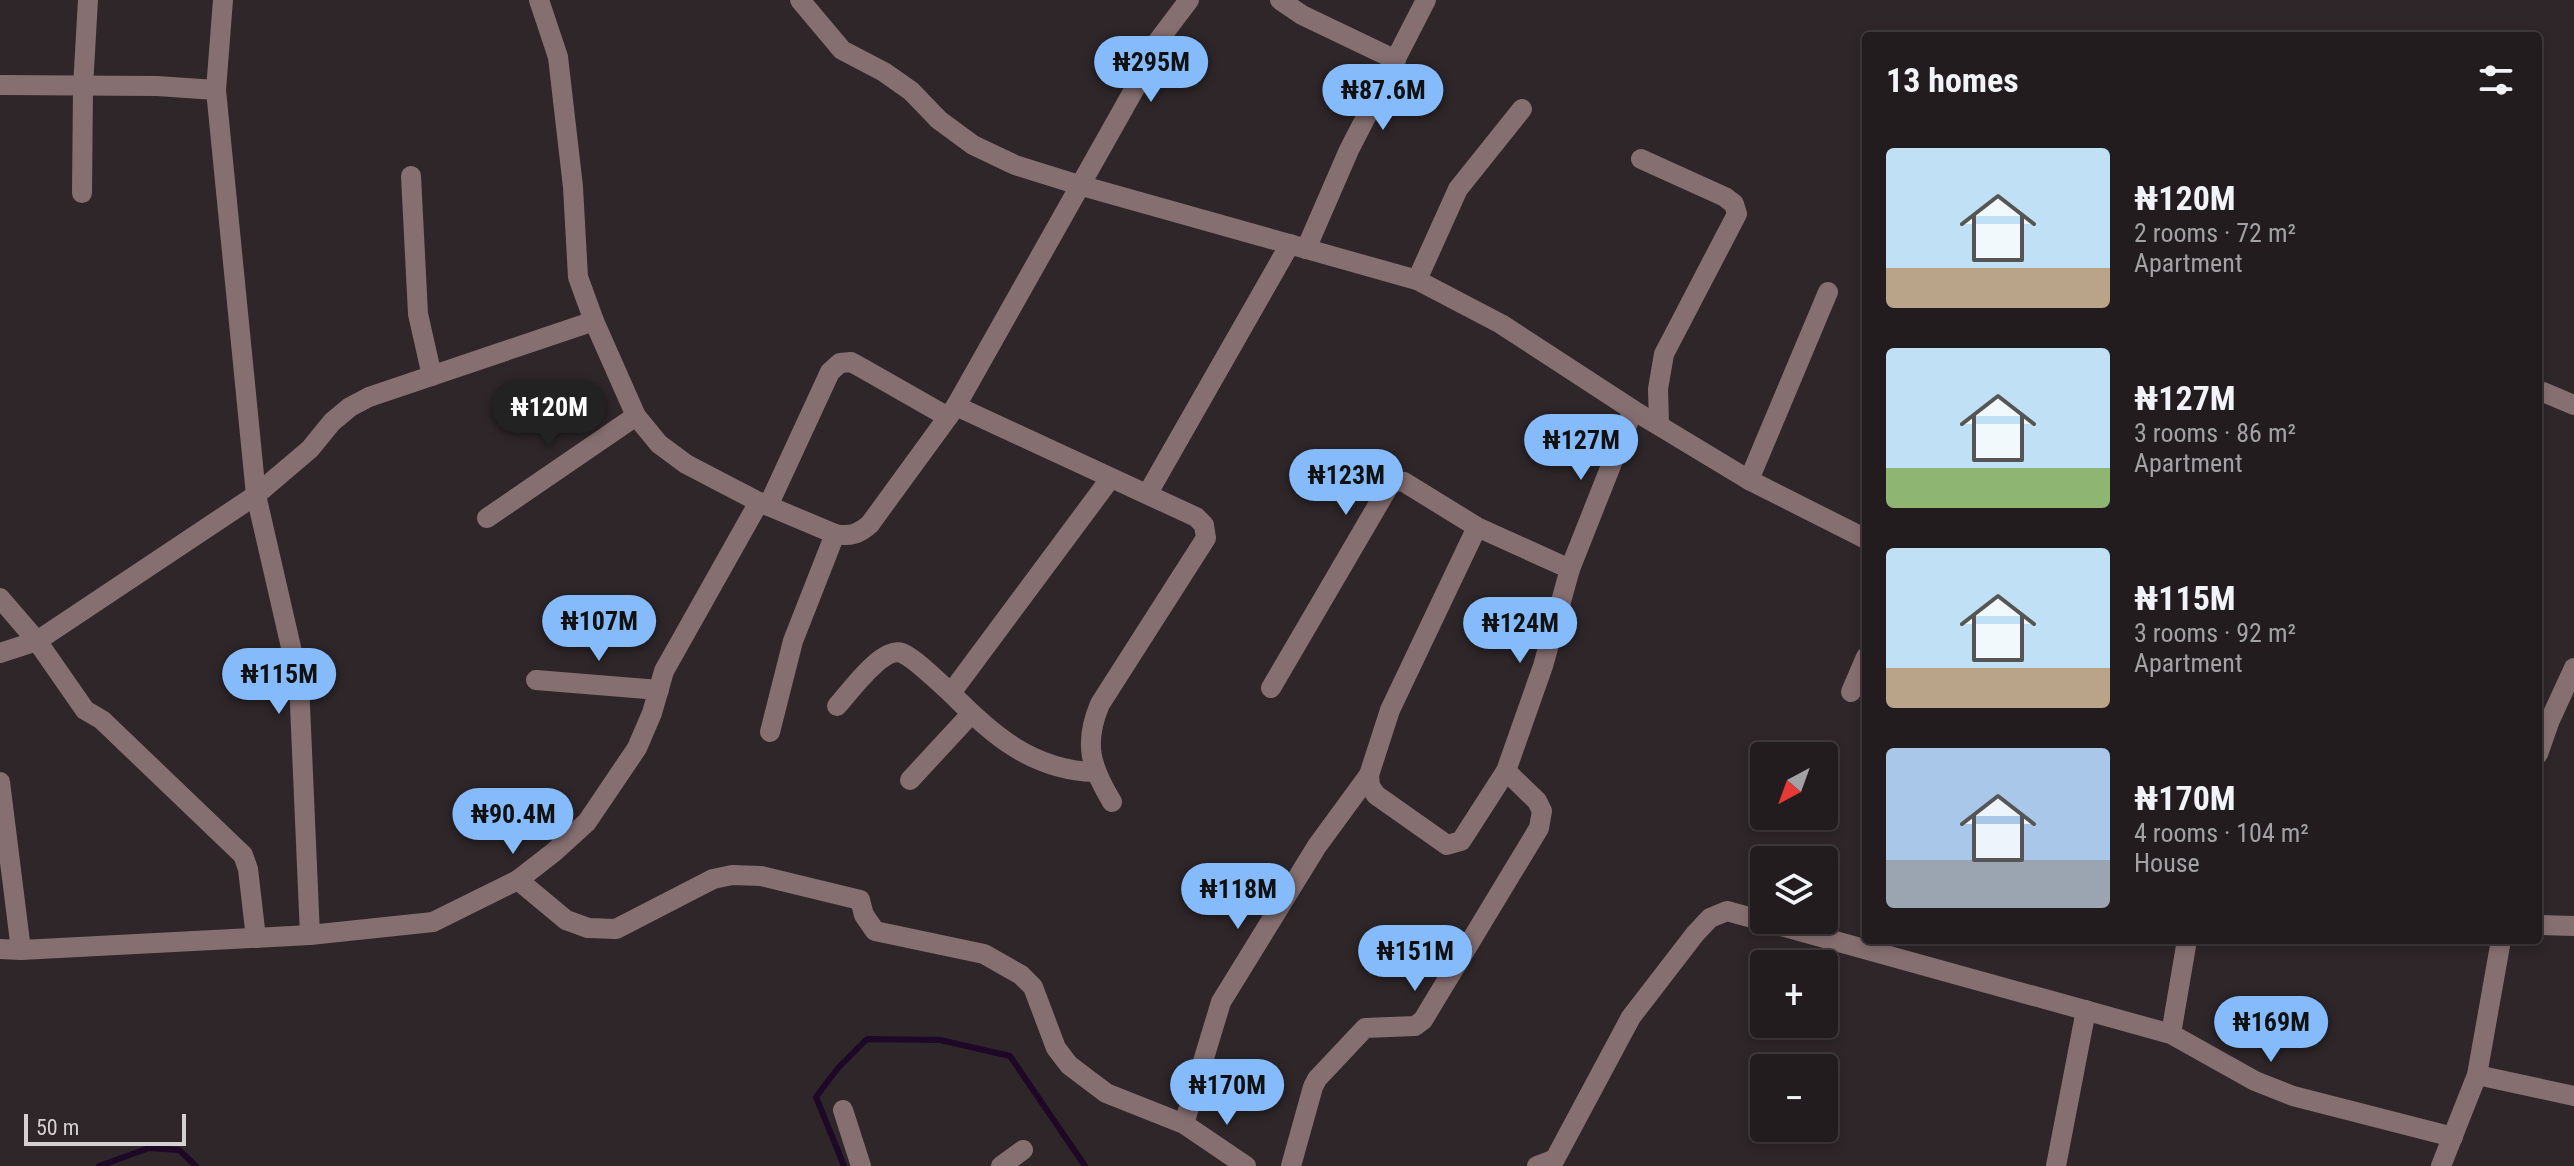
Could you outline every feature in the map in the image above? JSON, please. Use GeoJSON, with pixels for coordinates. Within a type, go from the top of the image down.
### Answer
{"type":"FeatureCollection","features":[{"type":"Feature","properties":{"kind":"street"},"geometry":{"type":"LineString","coordinates":[[82,193],[88,0]]}},
{"type":"Feature","properties":{"kind":"street"},"geometry":{"type":"LineString","coordinates":[[223,0],[216,90],[256,495],[299,682],[310,935]]}},
{"type":"Feature","properties":{"kind":"street"},"geometry":{"type":"LineString","coordinates":[[539,0],[558,57],[573,187],[578,277],[636,416],[659,444],[686,464],[764,504],[848,537],[861,533],[870,524],[952,411],[1148,65],[1158,41],[1189,0]]}},
{"type":"Feature","properties":{"kind":"street"},"geometry":{"type":"LineString","coordinates":[[800,0],[842,50],[884,72],[973,145],[1015,165],[1079,185],[1417,280],[1501,324],[1633,410],[1749,480],[1862,537]]}},
{"type":"Feature","properties":{"kind":"street"},"geometry":{"type":"LineString","coordinates":[[1280,0],[1302,15],[1396,60]]}},
{"type":"Feature","properties":{"kind":"street"},"geometry":{"type":"LineString","coordinates":[[1148,493],[1298,246],[1426,0]]}},
{"type":"Feature","properties":{"kind":"street"},"geometry":{"type":"LineString","coordinates":[[0,85],[157,86],[216,90]]}},
{"type":"Feature","properties":{"kind":"street"},"geometry":{"type":"LineString","coordinates":[[1417,280],[1458,189],[1522,109]]}},
{"type":"Feature","properties":{"kind":"street"},"geometry":{"type":"LineString","coordinates":[[1641,159],[1725,197],[1734,204],[1737,214],[1664,354],[1658,389],[1659,424]]}},
{"type":"Feature","properties":{"kind":"street"},"geometry":{"type":"LineString","coordinates":[[411,176],[418,314],[432,376]]}},
{"type":"Feature","properties":{"kind":"street"},"geometry":{"type":"LineString","coordinates":[[1749,480],[1828,292]]}},
{"type":"Feature","properties":{"kind":"street"},"geometry":{"type":"LineString","coordinates":[[0,653],[37,641],[256,495],[310,449],[332,422],[350,407],[369,397],[594,321]]}},
{"type":"Feature","properties":{"kind":"street"},"geometry":{"type":"LineString","coordinates":[[0,782],[10,949],[310,935],[433,922],[518,880],[587,822],[637,748],[664,671],[764,504],[830,372],[840,363],[851,362],[952,411],[1148,493],[1196,517],[1204,525],[1206,538],[1100,704],[1093,722],[1094,772],[1112,802]]}},
{"type":"Feature","properties":{"kind":"street"},"geometry":{"type":"LineString","coordinates":[[2543,392],[2574,405]]}},
{"type":"Feature","properties":{"kind":"street"},"geometry":{"type":"LineString","coordinates":[[1369,775],[1370,786],[1376,795],[1447,845],[1461,841],[1506,771],[1543,666],[1570,569],[1633,410]]}},
{"type":"Feature","properties":{"kind":"street"},"geometry":{"type":"LineString","coordinates":[[487,518],[636,416]]}},
{"type":"Feature","properties":{"kind":"street"},"geometry":{"type":"LineString","coordinates":[[951,693],[1110,479]]}},
{"type":"Feature","properties":{"kind":"street"},"geometry":{"type":"LineString","coordinates":[[1271,688],[1389,486],[1396,481],[1404,482],[1477,527],[1570,569]]}},
{"type":"Feature","properties":{"kind":"street"},"geometry":{"type":"LineString","coordinates":[[1184,1124],[1221,1002],[1317,846],[1369,775],[1390,710],[1477,527]]}},
{"type":"Feature","properties":{"kind":"street"},"geometry":{"type":"LineString","coordinates":[[770,732],[793,641],[835,534]]}},
{"type":"Feature","properties":{"kind":"street"},"geometry":{"type":"LineString","coordinates":[[0,598],[37,641],[85,710],[102,720],[243,855],[248,869],[256,938]]}},
{"type":"Feature","properties":{"kind":"street"},"geometry":{"type":"LineString","coordinates":[[837,706],[880,658],[892,652],[903,654],[1012,748],[1042,763],[1094,772]]}},
{"type":"Feature","properties":{"kind":"street"},"geometry":{"type":"LineString","coordinates":[[1851,692],[1862,666]]}},
{"type":"Feature","properties":{"kind":"street"},"geometry":{"type":"LineString","coordinates":[[2542,744],[2574,668]]}},
{"type":"Feature","properties":{"kind":"street"},"geometry":{"type":"LineString","coordinates":[[536,680],[659,690]]}},
{"type":"Feature","properties":{"kind":"street"},"geometry":{"type":"LineString","coordinates":[[910,780],[971,714]]}},
{"type":"Feature","properties":{"kind":"street"},"geometry":{"type":"LineString","coordinates":[[1291,1166],[1317,1079],[1365,1028],[1415,1026],[1423,1020],[1539,828],[1542,811],[1537,801],[1506,771]]}},
{"type":"Feature","properties":{"kind":"street"},"geometry":{"type":"LineString","coordinates":[[518,880],[566,920],[588,928],[616,929],[713,879],[732,875],[761,876],[860,900],[864,915],[875,931],[984,954],[1021,975],[1033,987],[1056,1048],[1069,1065],[1106,1093],[1184,1124],[1246,1166]]}},
{"type":"Feature","properties":{"kind":"street"},"geometry":{"type":"LineString","coordinates":[[1554,1164],[1631,1017],[1695,934],[1710,918],[1727,911],[2171,1034],[2255,1081],[2293,1096],[2453,1137]]}},
{"type":"Feature","properties":{"kind":"street"},"geometry":{"type":"LineString","coordinates":[[2542,925],[2574,926]]}},
{"type":"Feature","properties":{"kind":"street"},"geometry":{"type":"LineString","coordinates":[[2171,1034],[2186,944]]}},
{"type":"Feature","properties":{"kind":"street"},"geometry":{"type":"LineString","coordinates":[[2441,1166],[2477,1075],[2500,944]]}},
{"type":"Feature","properties":{"kind":"street"},"geometry":{"type":"LineString","coordinates":[[2056,1166],[2086,1010]]}},
{"type":"Feature","properties":{"kind":"street"},"geometry":{"type":"LineString","coordinates":[[2477,1075],[2574,1096]]}},
{"type":"Feature","properties":{"kind":"street"},"geometry":{"type":"LineString","coordinates":[[843,1110],[861,1166]]}},
{"type":"Feature","properties":{"kind":"street"},"geometry":{"type":"LineString","coordinates":[[1001,1166],[1023,1150]]}},
{"type":"Feature","properties":{"kind":"waterway"},"geometry":{"type":"LineString","coordinates":[[844,1166],[816,1097],[838,1068],[867,1039],[940,1040],[1010,1056],[1085,1166]]}},
{"type":"Feature","properties":{"kind":"waterway"},"geometry":{"type":"LineString","coordinates":[[99,1166],[149,1148],[179,1150],[196,1166]]}}]}
